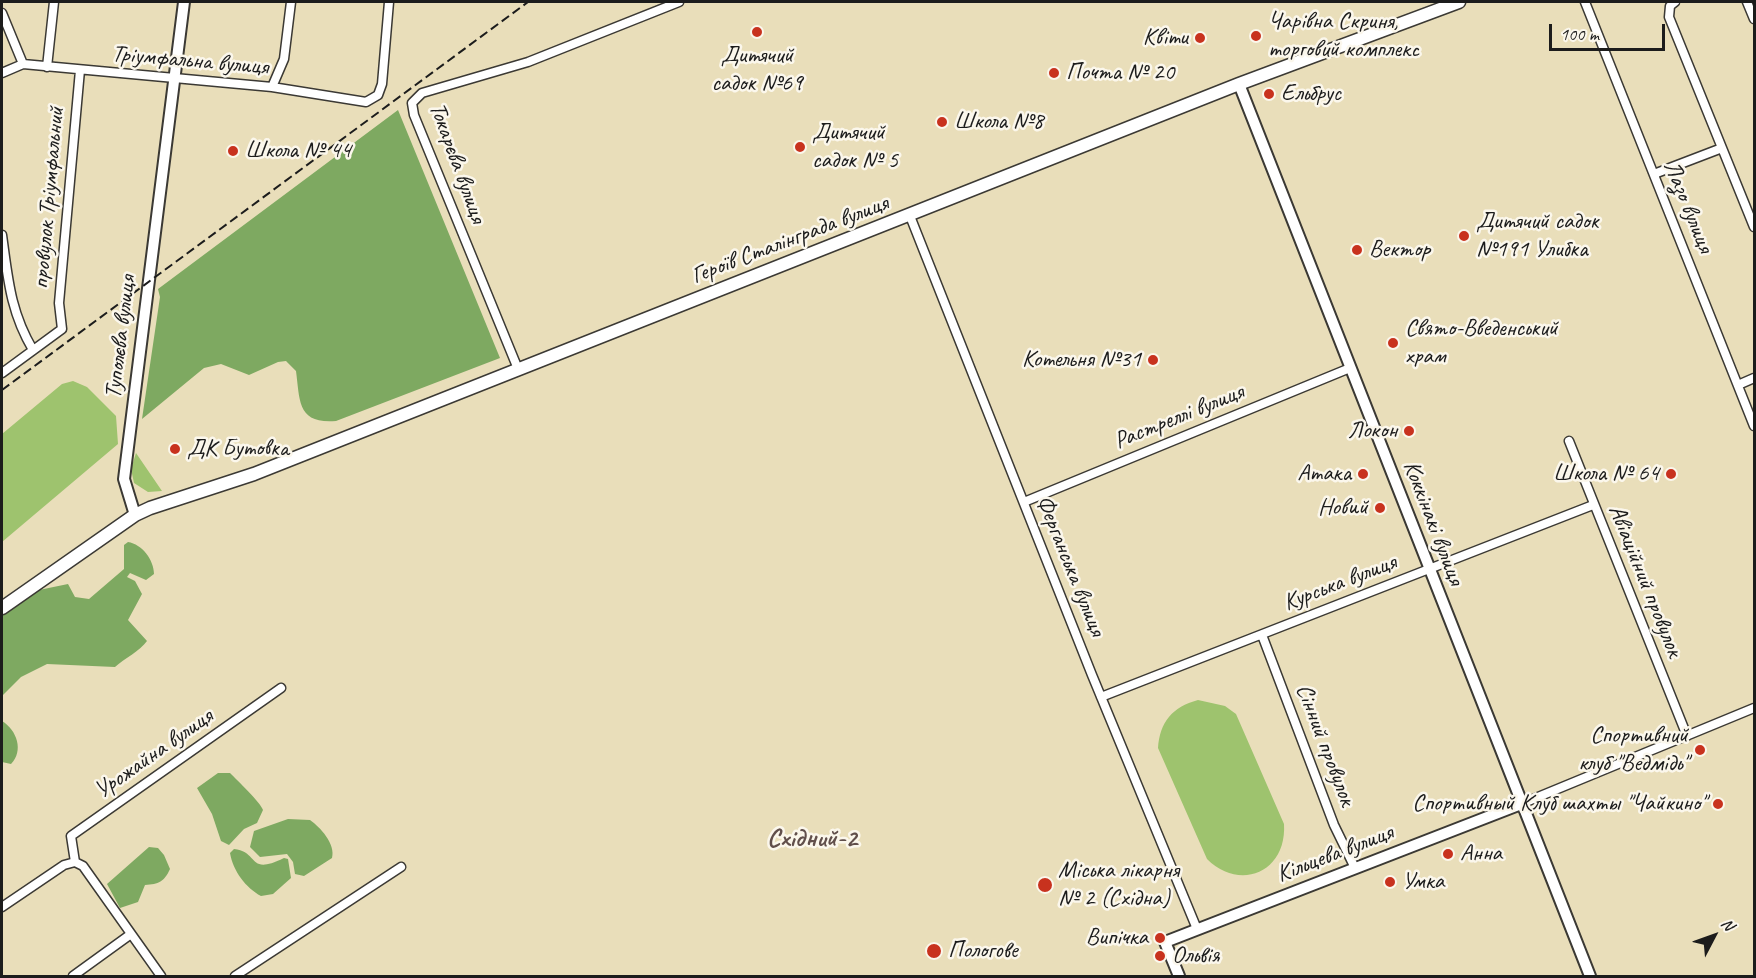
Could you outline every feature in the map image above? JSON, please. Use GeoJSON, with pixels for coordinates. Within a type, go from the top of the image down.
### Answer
{"type":"FeatureCollection","features":[{"type":"Feature","properties":{"kind":"main road","name":"Героїв Сталінграда вулиця"},"geometry":{"type":"LineString","coordinates":[[135,515],[150,507],[254,474],[1239,84],[1459,2]]}},
{"type":"Feature","properties":{"kind":"main road"},"geometry":{"type":"LineString","coordinates":[[2,608],[135,515]]}},
{"type":"Feature","properties":{"kind":"street"},"geometry":{"type":"LineString","coordinates":[[47,67],[54,2]]}},
{"type":"Feature","properties":{"kind":"street","name":"Туполєва вулиця"},"geometry":{"type":"LineString","coordinates":[[135,515],[124,479],[184,2]]}},
{"type":"Feature","properties":{"kind":"street"},"geometry":{"type":"LineString","coordinates":[[272,87],[284,59],[291,2]]}},
{"type":"Feature","properties":{"kind":"street","name":"Тріумфальна вулиця"},"geometry":{"type":"LineString","coordinates":[[22,64],[272,87],[366,102],[375,97],[382,84],[389,2]]}},
{"type":"Feature","properties":{"kind":"street","name":"Токарєва вулиця"},"geometry":{"type":"LineString","coordinates":[[518,369],[414,115],[412,104],[422,93],[528,62],[679,2]]}},
{"type":"Feature","properties":{"kind":"street","name":"Лазо вулиця"},"geometry":{"type":"LineString","coordinates":[[1585,2],[1755,426]]}},
{"type":"Feature","properties":{"kind":"street"},"geometry":{"type":"LineString","coordinates":[[1675,2],[1670,6],[1669,17],[1755,227]]}},
{"type":"Feature","properties":{"kind":"street"},"geometry":{"type":"LineString","coordinates":[[1747,2],[1755,19]]}},
{"type":"Feature","properties":{"kind":"street"},"geometry":{"type":"LineString","coordinates":[[2,13],[22,64],[2,73]]}},
{"type":"Feature","properties":{"kind":"street","name":"провулок Тріумфальний"},"geometry":{"type":"LineString","coordinates":[[33,350],[62,329],[58,303],[80,70]]}},
{"type":"Feature","properties":{"kind":"street","name":"Коккінакі вулиця"},"geometry":{"type":"LineString","coordinates":[[1239,84],[1428,570],[1590,976]]}},
{"type":"Feature","properties":{"kind":"street"},"geometry":{"type":"LineString","coordinates":[[1654,174],[1722,148]]}},
{"type":"Feature","properties":{"kind":"street","name":"Ферганська вулиця"},"geometry":{"type":"LineString","coordinates":[[910,216],[1101,697],[1197,929]]}},
{"type":"Feature","properties":{"kind":"street"},"geometry":{"type":"LineString","coordinates":[[2,235],[9,289],[19,325],[33,350],[3,369]]}},
{"type":"Feature","properties":{"kind":"street","name":"Растреллі вулиця"},"geometry":{"type":"LineString","coordinates":[[1024,502],[1350,368]]}},
{"type":"Feature","properties":{"kind":"street"},"geometry":{"type":"LineString","coordinates":[[1738,385],[1755,378]]}},
{"type":"Feature","properties":{"kind":"street","name":"Авіаційний провулок"},"geometry":{"type":"LineString","coordinates":[[1569,441],[1593,506],[1687,736]]}},
{"type":"Feature","properties":{"kind":"street","name":"Курська вулиця"},"geometry":{"type":"LineString","coordinates":[[1101,697],[1593,506]]}},
{"type":"Feature","properties":{"kind":"street","name":"Сінний провулок"},"geometry":{"type":"LineString","coordinates":[[1262,635],[1334,825],[1355,868]]}},
{"type":"Feature","properties":{"kind":"street","name":"Урожайна вулиця"},"geometry":{"type":"LineString","coordinates":[[75,862],[71,837],[281,688]]}},
{"type":"Feature","properties":{"kind":"street","name":"Кільцева вулиця"},"geometry":{"type":"LineString","coordinates":[[1179,976],[1165,942],[1521,804],[1755,708]]}},
{"type":"Feature","properties":{"kind":"street"},"geometry":{"type":"LineString","coordinates":[[2,907],[64,865],[75,862],[83,866],[161,976]]}},
{"type":"Feature","properties":{"kind":"street"},"geometry":{"type":"LineString","coordinates":[[235,976],[401,867]]}},
{"type":"Feature","properties":{"kind":"street"},"geometry":{"type":"LineString","coordinates":[[73,976],[130,934]]}},
{"type":"Feature","properties":{"kind":"green space"},"geometry":{"type":"Polygon","coordinates":[[[398,110],[500,358],[336,421],[314,419],[307,414],[300,401],[296,371],[286,361],[278,362],[249,375],[221,364],[204,368],[142,419],[160,297],[158,289],[398,110]]]}},
{"type":"Feature","properties":{"kind":"green space"},"geometry":{"type":"Polygon","coordinates":[[[73,381],[87,387],[116,416],[118,444],[2,542],[2,434],[62,384],[73,381]]]}},
{"type":"Feature","properties":{"kind":"green space"},"geometry":{"type":"Polygon","coordinates":[[[136,453],[162,491],[148,492],[134,483],[131,469],[136,453]]]}},
{"type":"Feature","properties":{"kind":"green space"},"geometry":{"type":"Polygon","coordinates":[[[128,542],[142,549],[149,558],[154,574],[146,580],[130,573],[127,577],[135,581],[142,594],[128,620],[147,641],[115,667],[47,664],[21,677],[2,696],[2,615],[39,590],[68,584],[75,597],[89,599],[124,569],[124,545],[128,542]]]}},
{"type":"Feature","properties":{"kind":"green space"},"geometry":{"type":"Polygon","coordinates":[[[1198,700],[1225,706],[1236,714],[1284,824],[1283,841],[1278,854],[1270,865],[1259,872],[1247,875],[1233,874],[1220,869],[1207,859],[1158,748],[1161,731],[1174,711],[1198,700]]]}},
{"type":"Feature","properties":{"kind":"green space"},"geometry":{"type":"Polygon","coordinates":[[[2,721],[12,730],[17,741],[17,753],[11,764],[2,762],[2,721]]]}},
{"type":"Feature","properties":{"kind":"green space"},"geometry":{"type":"Polygon","coordinates":[[[218,773],[230,773],[254,797],[263,810],[257,823],[244,829],[229,845],[221,841],[212,814],[197,788],[218,773]]]}},
{"type":"Feature","properties":{"kind":"green space"},"geometry":{"type":"Polygon","coordinates":[[[288,819],[310,820],[322,831],[332,847],[332,858],[304,876],[295,874],[293,862],[287,854],[260,857],[250,847],[254,831],[288,819]]]}},
{"type":"Feature","properties":{"kind":"green space"},"geometry":{"type":"Polygon","coordinates":[[[149,847],[158,848],[170,869],[160,882],[145,885],[138,902],[120,908],[107,884],[149,847]]]}},
{"type":"Feature","properties":{"kind":"green space"},"geometry":{"type":"Polygon","coordinates":[[[234,849],[248,854],[259,864],[264,865],[284,858],[288,859],[291,878],[273,894],[261,896],[250,888],[237,872],[230,853],[234,849]]]}},
{"type":"Feature","properties":{"kind":"railway"},"geometry":{"type":"LineString","coordinates":[[2,390],[528,2]]}},
{"type":"Feature","properties":{"kind":"place","name":"Дитячий садок №69"},"geometry":{"type":"Point","coordinates":[757,32]}},
{"type":"Feature","properties":{"kind":"place","name":"Чарівна Скриня, торговий комплекс"},"geometry":{"type":"Point","coordinates":[1256,36]}},
{"type":"Feature","properties":{"kind":"place","name":"Квіти"},"geometry":{"type":"Point","coordinates":[1200,38]}},
{"type":"Feature","properties":{"kind":"place","name":"Почта № 20"},"geometry":{"type":"Point","coordinates":[1054,73]}},
{"type":"Feature","properties":{"kind":"place","name":"Ельбрус"},"geometry":{"type":"Point","coordinates":[1269,94]}},
{"type":"Feature","properties":{"kind":"place","name":"Школа №8"},"geometry":{"type":"Point","coordinates":[942,122]}},
{"type":"Feature","properties":{"kind":"place","name":"Дитячий садок № 5"},"geometry":{"type":"Point","coordinates":[800,147]}},
{"type":"Feature","properties":{"kind":"place","name":"Школа № 44"},"geometry":{"type":"Point","coordinates":[233,151]}},
{"type":"Feature","properties":{"kind":"place","name":"Дитячий садок №191 Улибка"},"geometry":{"type":"Point","coordinates":[1464,236]}},
{"type":"Feature","properties":{"kind":"place","name":"Вектор"},"geometry":{"type":"Point","coordinates":[1357,250]}},
{"type":"Feature","properties":{"kind":"place","name":"Свято-Введенський храм"},"geometry":{"type":"Point","coordinates":[1393,343]}},
{"type":"Feature","properties":{"kind":"place","name":"Котельня №31"},"geometry":{"type":"Point","coordinates":[1153,360]}},
{"type":"Feature","properties":{"kind":"place","name":"Локон"},"geometry":{"type":"Point","coordinates":[1409,431]}},
{"type":"Feature","properties":{"kind":"place","name":"ДК Бутовка"},"geometry":{"type":"Point","coordinates":[175,449]}},
{"type":"Feature","properties":{"kind":"place","name":"Атака"},"geometry":{"type":"Point","coordinates":[1363,474]}},
{"type":"Feature","properties":{"kind":"place","name":"Школа № 64"},"geometry":{"type":"Point","coordinates":[1671,474]}},
{"type":"Feature","properties":{"kind":"place","name":"Новий"},"geometry":{"type":"Point","coordinates":[1380,508]}},
{"type":"Feature","properties":{"kind":"place","name":"Спортивний клуб \"Ведмідь\""},"geometry":{"type":"Point","coordinates":[1700,750]}},
{"type":"Feature","properties":{"kind":"place","name":"Спортивный Клуб шахты \"Чайкино\""},"geometry":{"type":"Point","coordinates":[1718,804]}},
{"type":"Feature","properties":{"kind":"place","name":"Анна"},"geometry":{"type":"Point","coordinates":[1448,854]}},
{"type":"Feature","properties":{"kind":"place","name":"Умка"},"geometry":{"type":"Point","coordinates":[1390,882]}},
{"type":"Feature","properties":{"kind":"place","name":"Міська лікарня № 2 (Східна)"},"geometry":{"type":"Point","coordinates":[1045,885]}},
{"type":"Feature","properties":{"kind":"place","name":"Випічка"},"geometry":{"type":"Point","coordinates":[1160,938]}},
{"type":"Feature","properties":{"kind":"place","name":"Пологове"},"geometry":{"type":"Point","coordinates":[934,951]}},
{"type":"Feature","properties":{"kind":"place","name":"Ольвія"},"geometry":{"type":"Point","coordinates":[1160,956]}},
{"type":"Feature","properties":{"kind":"district","name":"Східний-2"},"geometry":{"type":"Point","coordinates":[812,839]}}]}
